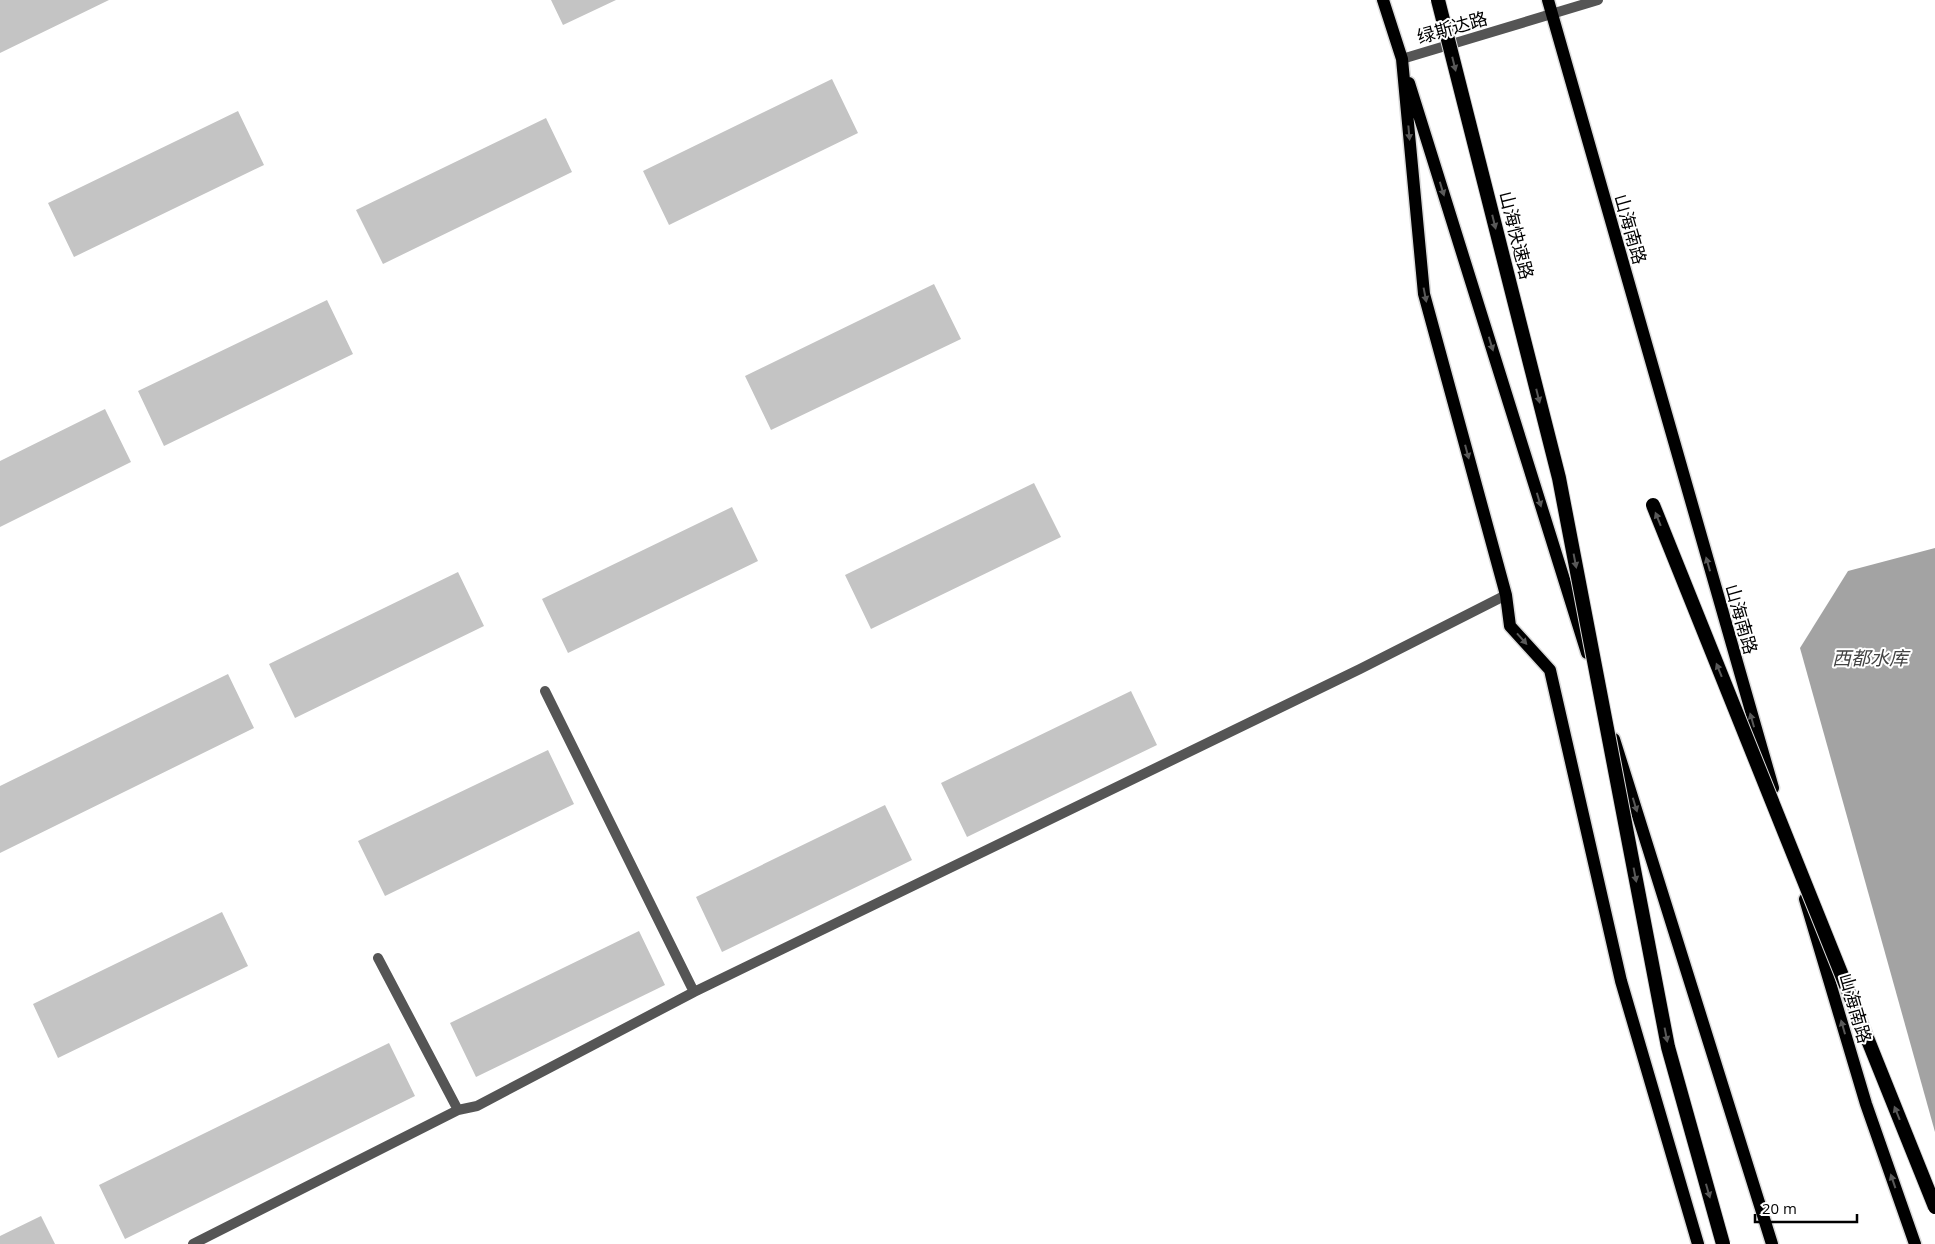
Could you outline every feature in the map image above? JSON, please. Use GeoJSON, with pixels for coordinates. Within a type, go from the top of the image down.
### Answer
{"type":"FeatureCollection","features":[{"type":"Feature","properties":{"kind":"highway","name":"山海快速路"},"geometry":{"type":"LineString","coordinates":[[1438,0],[1559,478],[1668,1047],[1723,1244]]}},
{"type":"Feature","properties":{"kind":"highway"},"geometry":{"type":"LineString","coordinates":[[1653,505],[1935,1207]]}},
{"type":"Feature","properties":{"kind":"main road"},"geometry":{"type":"LineString","coordinates":[[1383,0],[1772,1244]]}},
{"type":"Feature","properties":{"kind":"main road","name":"山海南路"},"geometry":{"type":"LineString","coordinates":[[1548,0],[1756,733],[1866,1104],[1915,1244]]}},
{"type":"Feature","properties":{"kind":"main road"},"geometry":{"type":"LineString","coordinates":[[1402,59],[1424,294],[1506,595],[1510,626],[1550,670],[1621,981],[1698,1244]]}},
{"type":"Feature","properties":{"kind":"street","name":"绿斯达路"},"geometry":{"type":"LineString","coordinates":[[1402,59],[1598,0]]}},
{"type":"Feature","properties":{"kind":"street"},"geometry":{"type":"LineString","coordinates":[[193,1244],[458,1110],[478,1106],[694,992],[1352,674],[1506,595]]}},
{"type":"Feature","properties":{"kind":"street"},"geometry":{"type":"LineString","coordinates":[[545,691],[694,992]]}},
{"type":"Feature","properties":{"kind":"street"},"geometry":{"type":"LineString","coordinates":[[378,958],[458,1110]]}},
{"type":"Feature","properties":{"kind":"water","name":"西都水库"},"geometry":{"type":"Polygon","coordinates":[[[1935,548],[1935,1132],[1800,648],[1848,571],[1935,548]]]}},
{"type":"Feature","properties":{"kind":"building"},"geometry":{"type":"Polygon","coordinates":[[[0,0],[109,0],[0,53],[0,0]]]}},
{"type":"Feature","properties":{"kind":"building"},"geometry":{"type":"Polygon","coordinates":[[[551,0],[616,0],[563,25],[551,0]]]}},
{"type":"Feature","properties":{"kind":"building"},"geometry":{"type":"Polygon","coordinates":[[[832,79],[858,133],[669,225],[643,171],[832,79]]]}},
{"type":"Feature","properties":{"kind":"building"},"geometry":{"type":"Polygon","coordinates":[[[238,111],[264,165],[74,257],[48,203],[238,111]]]}},
{"type":"Feature","properties":{"kind":"building"},"geometry":{"type":"Polygon","coordinates":[[[546,118],[572,172],[383,264],[356,210],[546,118]]]}},
{"type":"Feature","properties":{"kind":"building"},"geometry":{"type":"Polygon","coordinates":[[[934,284],[961,339],[771,430],[745,376],[934,284]]]}},
{"type":"Feature","properties":{"kind":"building"},"geometry":{"type":"Polygon","coordinates":[[[327,300],[353,354],[164,446],[138,391],[327,300]]]}},
{"type":"Feature","properties":{"kind":"building"},"geometry":{"type":"Polygon","coordinates":[[[105,409],[131,462],[0,527],[0,461],[105,409]]]}},
{"type":"Feature","properties":{"kind":"building"},"geometry":{"type":"Polygon","coordinates":[[[1034,483],[1061,537],[871,629],[845,575],[1034,483]]]}},
{"type":"Feature","properties":{"kind":"building"},"geometry":{"type":"Polygon","coordinates":[[[732,507],[758,561],[568,653],[542,599],[732,507]]]}},
{"type":"Feature","properties":{"kind":"building"},"geometry":{"type":"Polygon","coordinates":[[[458,572],[484,626],[295,718],[269,664],[458,572]]]}},
{"type":"Feature","properties":{"kind":"building"},"geometry":{"type":"Polygon","coordinates":[[[228,674],[254,728],[0,853],[0,786],[228,674]]]}},
{"type":"Feature","properties":{"kind":"building"},"geometry":{"type":"Polygon","coordinates":[[[1131,691],[1157,745],[967,837],[941,783],[1131,691]]]}},
{"type":"Feature","properties":{"kind":"building"},"geometry":{"type":"Polygon","coordinates":[[[548,750],[574,804],[385,896],[358,841],[548,750]]]}},
{"type":"Feature","properties":{"kind":"building"},"geometry":{"type":"Polygon","coordinates":[[[885,805],[912,860],[722,952],[696,897],[885,805]]]}},
{"type":"Feature","properties":{"kind":"building"},"geometry":{"type":"Polygon","coordinates":[[[222,912],[248,966],[58,1058],[33,1004],[222,912]]]}},
{"type":"Feature","properties":{"kind":"building"},"geometry":{"type":"Polygon","coordinates":[[[639,931],[665,985],[476,1077],[450,1023],[639,931]]]}},
{"type":"Feature","properties":{"kind":"building"},"geometry":{"type":"Polygon","coordinates":[[[389,1043],[415,1096],[125,1239],[99,1185],[389,1043]]]}},
{"type":"Feature","properties":{"kind":"building"},"geometry":{"type":"Polygon","coordinates":[[[41,1216],[55,1244],[0,1244],[0,1236],[41,1216]]]}}]}
